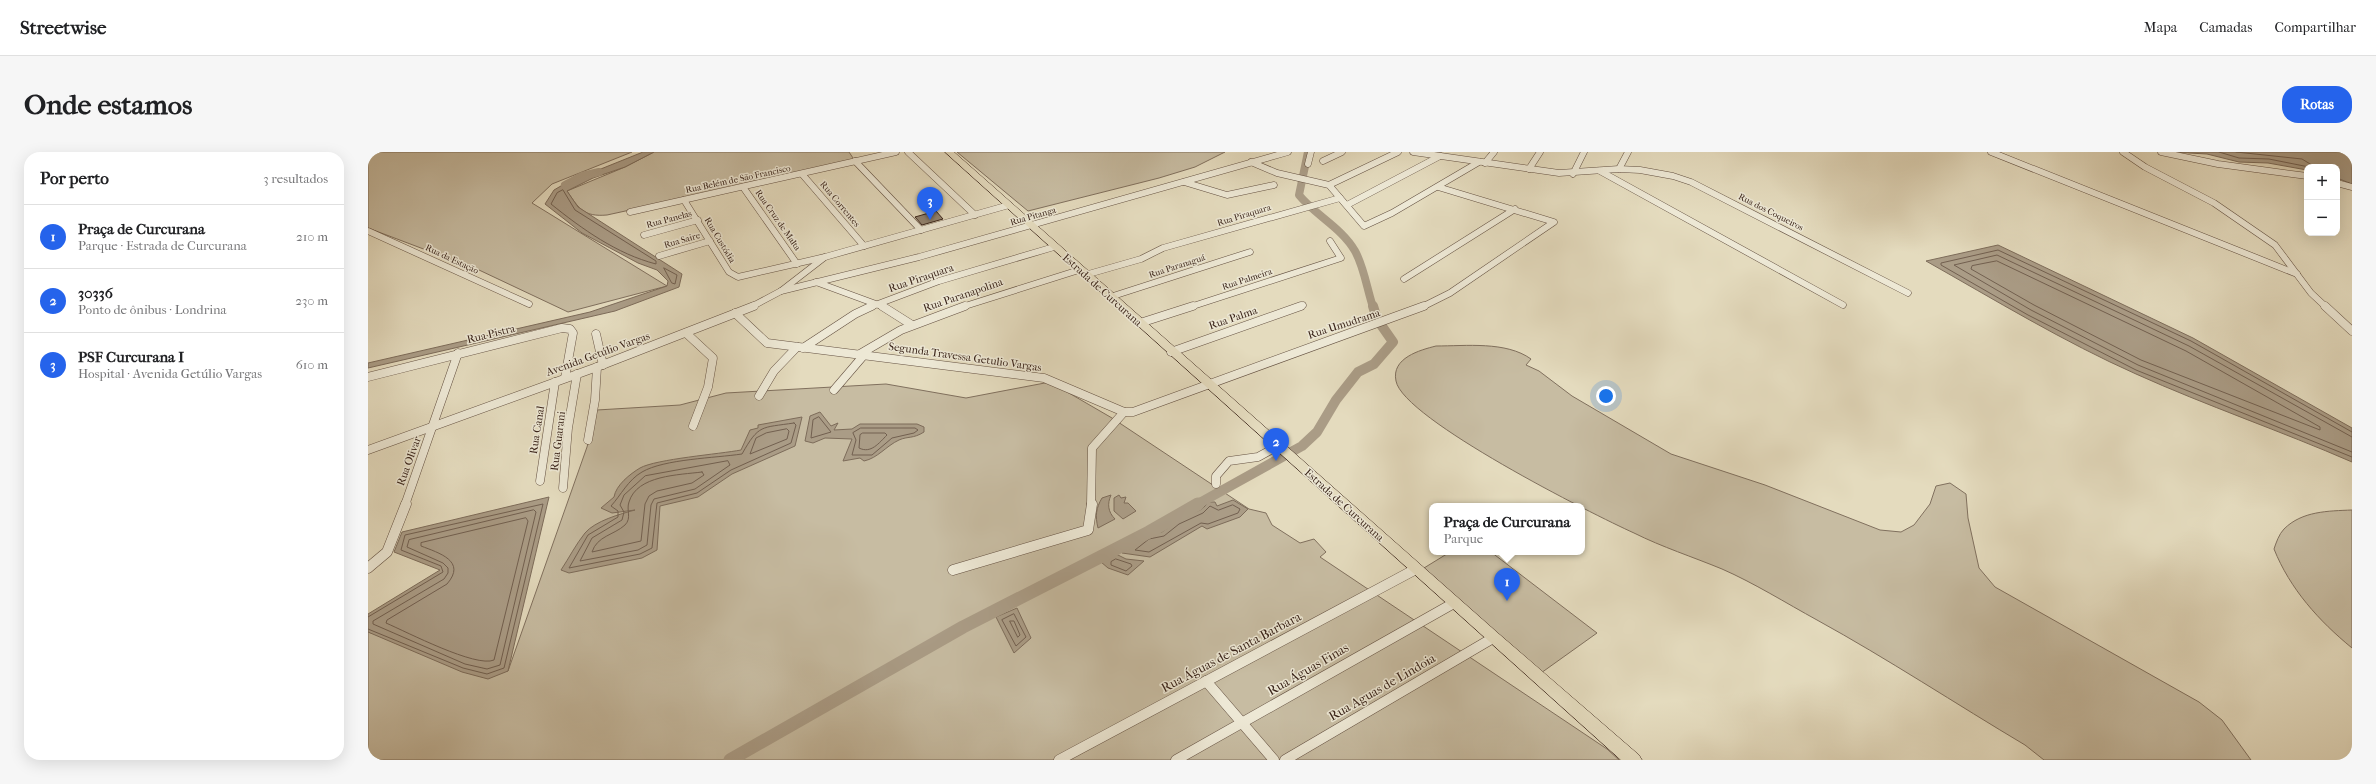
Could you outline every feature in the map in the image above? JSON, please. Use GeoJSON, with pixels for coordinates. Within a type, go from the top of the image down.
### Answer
{"type":"FeatureCollection","features":[{"type":"Feature","properties":{"kind":"main road","name":"Estrada de Curcurana"},"geometry":{"type":"LineString","coordinates":[[949,152],[1171,352],[1209,383],[1493,638],[1633,760]]}},
{"type":"Feature","properties":{"kind":"street","name":"Rua Belém de São Francisco"},"geometry":{"type":"LineString","coordinates":[[630,212],[896,152]]}},
{"type":"Feature","properties":{"kind":"street"},"geometry":{"type":"LineString","coordinates":[[908,152],[975,215]]}},
{"type":"Feature","properties":{"kind":"street","name":"Rua Pitanga"},"geometry":{"type":"LineString","coordinates":[[781,291],[874,269],[1031,226],[1288,152]]}},
{"type":"Feature","properties":{"kind":"street"},"geometry":{"type":"LineString","coordinates":[[1308,164],[1311,152]]}},
{"type":"Feature","properties":{"kind":"street"},"geometry":{"type":"LineString","coordinates":[[1323,161],[1342,152]]}},
{"type":"Feature","properties":{"kind":"street"},"geometry":{"type":"LineString","coordinates":[[1329,185],[1398,152]]}},
{"type":"Feature","properties":{"kind":"street","name":"Rua dos Coqueiros"},"geometry":{"type":"LineString","coordinates":[[1413,152],[1529,170],[1573,174],[1619,169],[1659,173],[1691,182],[1908,293]]}},
{"type":"Feature","properties":{"kind":"street"},"geometry":{"type":"LineString","coordinates":[[1449,157],[1453,152]]}},
{"type":"Feature","properties":{"kind":"street"},"geometry":{"type":"LineString","coordinates":[[1251,162],[1277,173],[1329,185],[1364,226],[1366,226],[1482,163],[1494,152]]}},
{"type":"Feature","properties":{"kind":"street"},"geometry":{"type":"LineString","coordinates":[[1529,170],[1540,152]]}},
{"type":"Feature","properties":{"kind":"street"},"geometry":{"type":"LineString","coordinates":[[1573,174],[1584,152]]}},
{"type":"Feature","properties":{"kind":"street"},"geometry":{"type":"LineString","coordinates":[[1619,169],[1628,152]]}},
{"type":"Feature","properties":{"kind":"street"},"geometry":{"type":"LineString","coordinates":[[1991,152],[2297,274]]}},
{"type":"Feature","properties":{"kind":"street"},"geometry":{"type":"LineString","coordinates":[[2123,152],[2145,167],[2214,202],[2275,245],[2311,293],[2352,332]]}},
{"type":"Feature","properties":{"kind":"street"},"geometry":{"type":"LineString","coordinates":[[2161,152],[2218,164],[2304,176]]}},
{"type":"Feature","properties":{"kind":"street"},"geometry":{"type":"LineString","coordinates":[[1347,205],[1440,156]]}},
{"type":"Feature","properties":{"kind":"street"},"geometry":{"type":"LineString","coordinates":[[855,161],[921,230]]}},
{"type":"Feature","properties":{"kind":"street"},"geometry":{"type":"LineString","coordinates":[[1599,170],[1843,305]]}},
{"type":"Feature","properties":{"kind":"street","name":"Rua Correntes"},"geometry":{"type":"LineString","coordinates":[[802,174],[864,246]]}},
{"type":"Feature","properties":{"kind":"street","name":"Rua Piraquara"},"geometry":{"type":"LineString","coordinates":[[1184,182],[1227,194],[1274,185]]}},
{"type":"Feature","properties":{"kind":"street"},"geometry":{"type":"LineString","coordinates":[[2340,184],[2352,187]]}},
{"type":"Feature","properties":{"kind":"street","name":"Rua Cruz de Malta"},"geometry":{"type":"LineString","coordinates":[[743,187],[797,264]]}},
{"type":"Feature","properties":{"kind":"street"},"geometry":{"type":"LineString","coordinates":[[1438,187],[1515,209]]}},
{"type":"Feature","properties":{"kind":"street","name":"Rua Piraquara"},"geometry":{"type":"LineString","coordinates":[[1082,272],[1141,259],[1163,248],[1303,207],[1340,198]]}},
{"type":"Feature","properties":{"kind":"street","name":"Rua Custódia"},"geometry":{"type":"LineString","coordinates":[[684,200],[732,275],[748,276]]}},
{"type":"Feature","properties":{"kind":"street","name":"Avenida Getúlio Vargas"},"geometry":{"type":"LineString","coordinates":[[748,276],[825,257],[1009,206]]}},
{"type":"Feature","properties":{"kind":"street"},"geometry":{"type":"LineString","coordinates":[[1404,279],[1434,262],[1515,209]]}},
{"type":"Feature","properties":{"kind":"street","name":"Rua Umudrama"},"geometry":{"type":"LineString","coordinates":[[1124,412],[1133,412],[1209,383],[1387,322],[1450,293],[1554,222],[1515,209]]}},
{"type":"Feature","properties":{"kind":"street","name":"Rua Panelas"},"geometry":{"type":"LineString","coordinates":[[644,235],[698,220]]}},
{"type":"Feature","properties":{"kind":"street","name":"Rua da Estação"},"geometry":{"type":"LineString","coordinates":[[368,231],[529,304]]}},
{"type":"Feature","properties":{"kind":"street","name":"Rua Saire"},"geometry":{"type":"LineString","coordinates":[[659,256],[710,241]]}},
{"type":"Feature","properties":{"kind":"street","name":"Rua Palmeira"},"geometry":{"type":"LineString","coordinates":[[1140,323],[1341,258],[1330,241]]}},
{"type":"Feature","properties":{"kind":"street","name":"Rua Piraquara"},"geometry":{"type":"LineString","coordinates":[[800,347],[855,314],[878,303],[939,281],[1054,247]]}},
{"type":"Feature","properties":{"kind":"street","name":"Rua Paranaguá"},"geometry":{"type":"LineString","coordinates":[[1110,297],[1250,252]]}},
{"type":"Feature","properties":{"kind":"street","name":"Avenida Getúlio Vargas"},"geometry":{"type":"LineString","coordinates":[[368,450],[600,366],[761,304],[781,291],[825,257]]}},
{"type":"Feature","properties":{"kind":"street","name":"Rua Paranapolina"},"geometry":{"type":"LineString","coordinates":[[834,390],[862,354],[886,337],[912,325],[982,299],[1082,272]]}},
{"type":"Feature","properties":{"kind":"street"},"geometry":{"type":"LineString","coordinates":[[815,282],[878,303],[912,325]]}},
{"type":"Feature","properties":{"kind":"street","name":"Rua Palma"},"geometry":{"type":"LineString","coordinates":[[1171,352],[1303,305]]}},
{"type":"Feature","properties":{"kind":"street","name":"Segunda Travessa Getulio Vargas"},"geometry":{"type":"LineString","coordinates":[[735,313],[767,343],[1044,378],[1124,412]]}},
{"type":"Feature","properties":{"kind":"street","name":"Rua Pistra"},"geometry":{"type":"LineString","coordinates":[[368,377],[552,330],[570,329],[573,333],[565,378]]}},
{"type":"Feature","properties":{"kind":"street"},"geometry":{"type":"LineString","coordinates":[[588,440],[600,366],[596,334]]}},
{"type":"Feature","properties":{"kind":"street"},"geometry":{"type":"LineString","coordinates":[[686,334],[703,347],[713,358],[708,387],[693,426]]}},
{"type":"Feature","properties":{"kind":"street"},"geometry":{"type":"LineString","coordinates":[[759,396],[774,371],[800,347]]}},
{"type":"Feature","properties":{"kind":"street","name":"Rua Olivar"},"geometry":{"type":"LineString","coordinates":[[368,568],[387,552],[434,426],[458,353]]}},
{"type":"Feature","properties":{"kind":"street","name":"Rua Guarani"},"geometry":{"type":"LineString","coordinates":[[563,488],[568,428],[577,374]]}},
{"type":"Feature","properties":{"kind":"street","name":"Rua Canal"},"geometry":{"type":"LineString","coordinates":[[540,481],[555,382]]}},
{"type":"Feature","properties":{"kind":"street"},"geometry":{"type":"LineString","coordinates":[[953,570],[1088,530],[1090,525],[1094,484],[1092,448],[1124,412]]}},
{"type":"Feature","properties":{"kind":"street"},"geometry":{"type":"LineString","coordinates":[[1216,484],[1216,476],[1229,461],[1258,457],[1280,448]]}},
{"type":"Feature","properties":{"kind":"street","name":"Rua Águas de Santa Barbara"},"geometry":{"type":"LineString","coordinates":[[1059,760],[1416,569]]}},
{"type":"Feature","properties":{"kind":"street","name":"Rua Águas Finas"},"geometry":{"type":"LineString","coordinates":[[1176,760],[1454,603]]}},
{"type":"Feature","properties":{"kind":"street","name":"Rua Aguas de Lindoia"},"geometry":{"type":"LineString","coordinates":[[1284,760],[1493,638]]}},
{"type":"Feature","properties":{"kind":"street"},"geometry":{"type":"LineString","coordinates":[[1206,681],[1274,760]]}},
{"type":"Feature","properties":{"kind":"shaded area"},"geometry":{"type":"Polygon","coordinates":[[[368,152],[632,152],[552,184],[532,203],[667,286],[568,312],[479,270],[368,228],[368,152]]]}},
{"type":"Feature","properties":{"kind":"shaded area"},"geometry":{"type":"Polygon","coordinates":[[[654,152],[849,152],[855,161],[607,215],[593,215],[587,213],[575,203],[567,191],[625,167],[654,152]]]}},
{"type":"Feature","properties":{"kind":"shaded area"},"geometry":{"type":"Polygon","coordinates":[[[957,152],[1225,152],[1195,167],[1159,178],[1028,211],[957,152]]]}},
{"type":"Feature","properties":{"kind":"shaded area"},"geometry":{"type":"Polygon","coordinates":[[[1473,345],[1510,349],[1521,353],[1531,359],[1526,365],[1539,371],[1572,396],[1671,454],[1765,485],[1880,530],[1901,532],[1914,525],[1930,504],[1936,486],[1950,483],[1966,494],[1968,518],[1979,568],[1995,587],[2199,702],[2222,720],[2251,760],[2044,760],[2025,745],[1896,666],[1758,587],[1722,569],[1655,543],[1613,523],[1585,509],[1585,503],[1573,503],[1464,441],[1431,418],[1407,398],[1396,381],[1398,366],[1402,361],[1408,356],[1436,346],[1473,345]]]}},
{"type":"Feature","properties":{"kind":"shaded area"},"geometry":{"type":"Polygon","coordinates":[[[1050,382],[1112,418],[1249,509],[1266,513],[1272,525],[1300,543],[1314,539],[1326,552],[1320,557],[1607,749],[1619,760],[368,760],[368,632],[508,671],[587,447],[597,410],[680,405],[726,393],[886,384],[966,398],[1050,382]]]}},
{"type":"Feature","properties":{"kind":"shaded area"},"geometry":{"type":"Polygon","coordinates":[[[2352,510],[2352,648],[2328,627],[2297,591],[2288,578],[2274,549],[2282,531],[2291,523],[2307,515],[2352,510]]]}},
{"type":"Feature","properties":{"kind":"shaded area"},"geometry":{"type":"Polygon","coordinates":[[[1445,555],[1495,555],[1597,633],[1541,673],[1424,568],[1445,555]]]}},
{"type":"Feature","properties":{"kind":"water"},"geometry":{"type":"Polygon","coordinates":[[[643,152],[654,152],[625,167],[593,178],[567,191],[578,207],[682,274],[679,287],[615,311],[368,368],[368,363],[590,312],[667,286],[668,281],[657,270],[638,263],[582,233],[545,204],[554,190],[566,183],[643,152]]]}},
{"type":"Feature","properties":{"kind":"water"},"geometry":{"type":"Polygon","coordinates":[[[2171,152],[2352,152],[2352,184],[2340,179],[2340,164],[2304,164],[2304,169],[2268,163],[2239,162],[2207,154],[2171,152]]]}},
{"type":"Feature","properties":{"kind":"water"},"geometry":{"type":"Polygon","coordinates":[[[1998,245],[2193,338],[2352,428],[2352,462],[2190,397],[2109,362],[2030,320],[1926,261],[1998,245]]]}},
{"type":"Feature","properties":{"kind":"water"},"geometry":{"type":"Polygon","coordinates":[[[820,412],[831,426],[838,423],[834,430],[852,429],[860,424],[917,424],[924,427],[924,432],[917,436],[899,440],[878,455],[864,461],[860,458],[843,461],[852,439],[825,438],[813,443],[805,441],[810,416],[820,412]]]}},
{"type":"Feature","properties":{"kind":"water"},"geometry":{"type":"Polygon","coordinates":[[[802,417],[795,446],[732,474],[698,497],[660,506],[657,550],[642,558],[569,573],[561,570],[589,529],[608,518],[635,510],[612,513],[601,508],[614,497],[624,480],[636,470],[660,462],[741,450],[750,430],[758,428],[758,425],[802,417]]]}},
{"type":"Feature","properties":{"kind":"water"},"geometry":{"type":"Polygon","coordinates":[[[1111,495],[1109,508],[1115,519],[1098,528],[1096,516],[1098,505],[1102,498],[1111,495]]]}},
{"type":"Feature","properties":{"kind":"water"},"geometry":{"type":"Polygon","coordinates":[[[1119,495],[1121,498],[1126,497],[1124,503],[1128,503],[1136,511],[1123,519],[1114,511],[1114,498],[1119,495]]]}},
{"type":"Feature","properties":{"kind":"water"},"geometry":{"type":"Polygon","coordinates":[[[549,497],[508,671],[488,679],[462,672],[368,632],[368,614],[440,570],[394,552],[402,532],[549,497]]]}},
{"type":"Feature","properties":{"kind":"water"},"geometry":{"type":"Polygon","coordinates":[[[1233,500],[1248,509],[1240,517],[1207,529],[1202,526],[1150,557],[1122,553],[1126,547],[1141,541],[1146,535],[1162,532],[1178,520],[1202,509],[1209,502],[1215,502],[1217,506],[1233,500]]]}},
{"type":"Feature","properties":{"kind":"water"},"geometry":{"type":"Polygon","coordinates":[[[1116,554],[1126,559],[1144,561],[1128,575],[1108,568],[1101,562],[1116,554]]]}},
{"type":"Feature","properties":{"kind":"water"},"geometry":{"type":"Polygon","coordinates":[[[1017,608],[1031,638],[1014,653],[996,617],[1017,608]]]}},
{"type":"Feature","properties":{"kind":"building"},"geometry":{"type":"Polygon","coordinates":[[[936,211],[943,219],[922,225],[915,217],[936,211]]]}},
{"type":"Feature","properties":{"kind":"waterway"},"geometry":{"type":"LineString","coordinates":[[1308,152],[1299,195],[1305,202],[1336,228],[1350,243],[1358,257],[1373,307]]}},
{"type":"Feature","properties":{"kind":"waterway"},"geometry":{"type":"LineString","coordinates":[[565,185],[582,176],[599,172]]}},
{"type":"Feature","properties":{"kind":"waterway"},"geometry":{"type":"LineString","coordinates":[[1196,505],[1302,446],[1317,432],[1336,400],[1358,372],[1374,364],[1393,342],[1377,319],[1373,306]]}},
{"type":"Feature","properties":{"kind":"waterway"},"geometry":{"type":"LineString","coordinates":[[730,760],[963,627],[1149,532],[1198,504]]}},
{"type":"Feature","properties":{"kind":"place","name":"PSF Curcurana I"},"geometry":{"type":"Point","coordinates":[930,220]}},
{"type":"Feature","properties":{"kind":"place","name":"30336"},"geometry":{"type":"Point","coordinates":[1276,461]}},
{"type":"Feature","properties":{"kind":"place","name":"Praça de Curcurana"},"geometry":{"type":"Point","coordinates":[1507,601]}}]}
